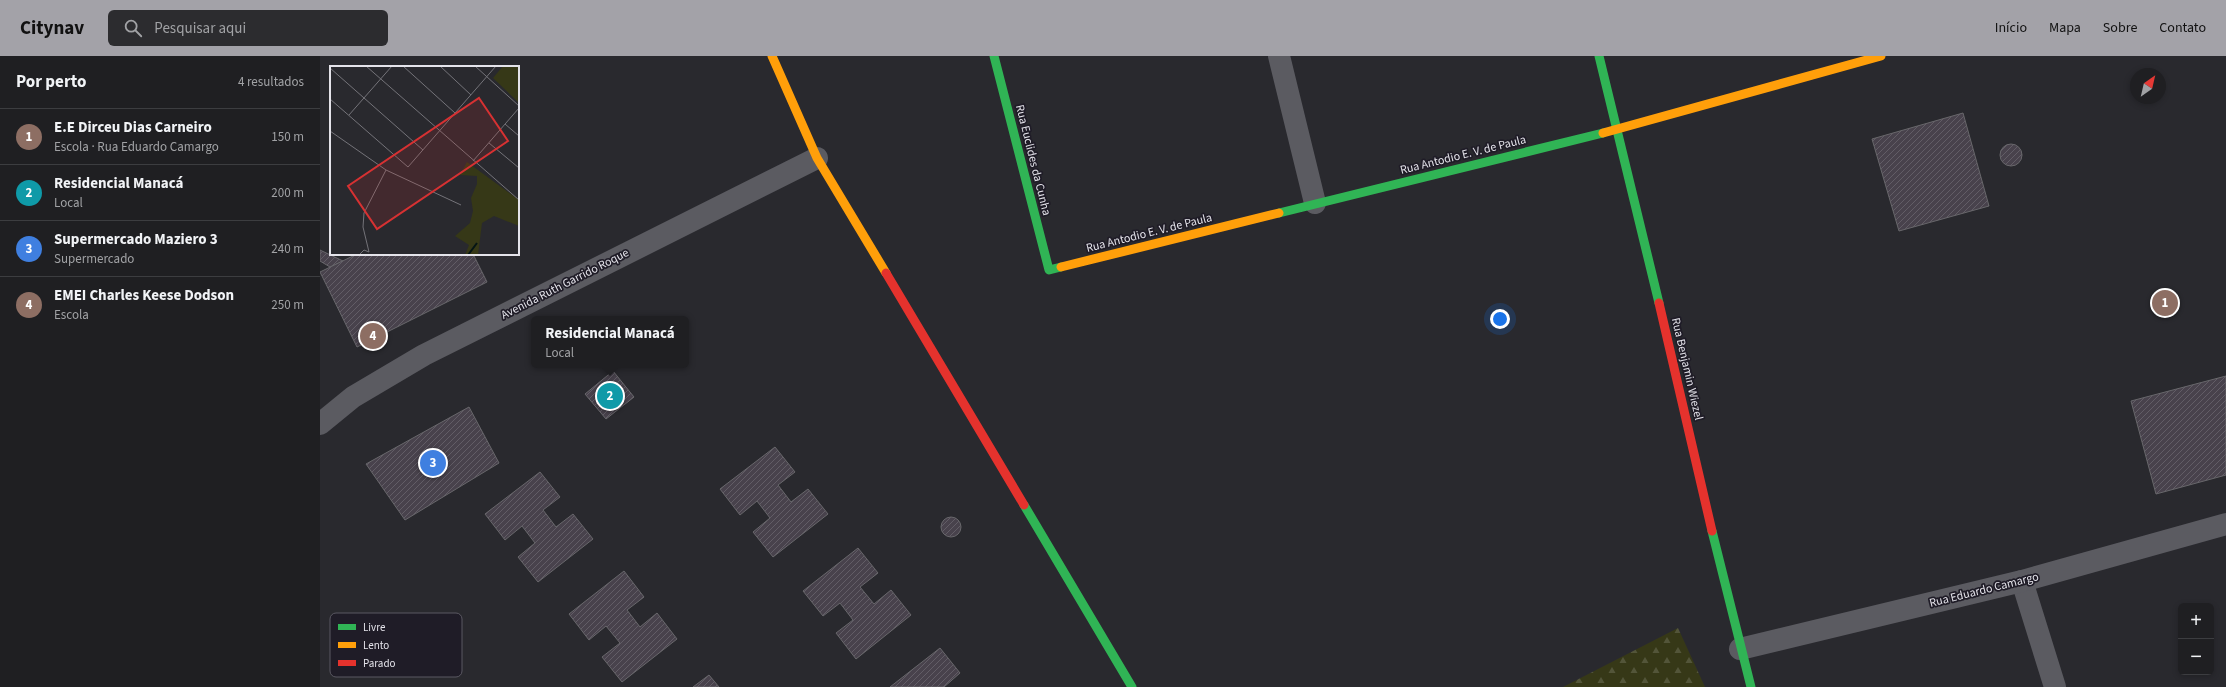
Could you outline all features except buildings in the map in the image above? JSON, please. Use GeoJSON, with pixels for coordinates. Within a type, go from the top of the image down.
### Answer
{"type":"FeatureCollection","features":[{"type":"Feature","properties":{"kind":"street"},"geometry":{"type":"LineString","coordinates":[[772,56],[817,158],[1132,687]]}},
{"type":"Feature","properties":{"kind":"street","name":"Rua Euclides da Cunha"},"geometry":{"type":"LineString","coordinates":[[994,56],[1049,270]]}},
{"type":"Feature","properties":{"kind":"street"},"geometry":{"type":"LineString","coordinates":[[1279,56],[1315,203]]}},
{"type":"Feature","properties":{"kind":"street","name":"Rua Benjamin Wiezel"},"geometry":{"type":"LineString","coordinates":[[1599,56],[1618,129],[1740,649],[1751,687]]}},
{"type":"Feature","properties":{"kind":"street","name":"Rua Antodio E. V. de Paula"},"geometry":{"type":"LineString","coordinates":[[1049,270],[1618,129],[1881,56]]}},
{"type":"Feature","properties":{"kind":"street","name":"Avenida Ruth Garrido Roque"},"geometry":{"type":"LineString","coordinates":[[320,424],[353,397],[424,354],[817,158]]}},
{"type":"Feature","properties":{"kind":"street","name":"Rua Eduardo Camargo"},"geometry":{"type":"LineString","coordinates":[[1740,649],[2022,581],[2226,524]]}},
{"type":"Feature","properties":{"kind":"street"},"geometry":{"type":"LineString","coordinates":[[2022,581],[2055,687]]}},
{"type":"Feature","properties":{"kind":"green space"},"geometry":{"type":"Polygon","coordinates":[[[1678,628],[1705,687],[1563,687],[1678,628]]]}},
{"type":"Feature","properties":{"kind":"traffic: fast"},"geometry":{"type":"LineString","coordinates":[[994,56],[1049,270],[1061,267]]}},
{"type":"Feature","properties":{"kind":"traffic: fast"},"geometry":{"type":"LineString","coordinates":[[1599,56],[1659,303]]}},
{"type":"Feature","properties":{"kind":"traffic: fast"},"geometry":{"type":"LineString","coordinates":[[1279,213],[1603,133]]}},
{"type":"Feature","properties":{"kind":"traffic: fast"},"geometry":{"type":"LineString","coordinates":[[1024,505],[1132,687]]}},
{"type":"Feature","properties":{"kind":"traffic: fast"},"geometry":{"type":"LineString","coordinates":[[1712,531],[1751,687]]}},
{"type":"Feature","properties":{"kind":"traffic: slow"},"geometry":{"type":"LineString","coordinates":[[772,56],[817,158],[886,273]]}},
{"type":"Feature","properties":{"kind":"traffic: slow"},"geometry":{"type":"LineString","coordinates":[[1603,133],[1881,56]]}},
{"type":"Feature","properties":{"kind":"traffic: slow"},"geometry":{"type":"LineString","coordinates":[[1061,267],[1279,213]]}},
{"type":"Feature","properties":{"kind":"traffic: jam"},"geometry":{"type":"LineString","coordinates":[[886,273],[1024,505]]}},
{"type":"Feature","properties":{"kind":"traffic: jam"},"geometry":{"type":"LineString","coordinates":[[1659,303],[1712,531]]}},
{"type":"Feature","properties":{"kind":"place","name":"E.E Dirceu Dias Carneiro"},"geometry":{"type":"Point","coordinates":[2165,303]}},
{"type":"Feature","properties":{"kind":"place","name":"EMEI Charles Keese Dodson"},"geometry":{"type":"Point","coordinates":[373,336]}},
{"type":"Feature","properties":{"kind":"place","name":"Residencial Manacá"},"geometry":{"type":"Point","coordinates":[610,396]}},
{"type":"Feature","properties":{"kind":"place","name":"Supermercado Maziero 3"},"geometry":{"type":"Point","coordinates":[433,463]}}]}
